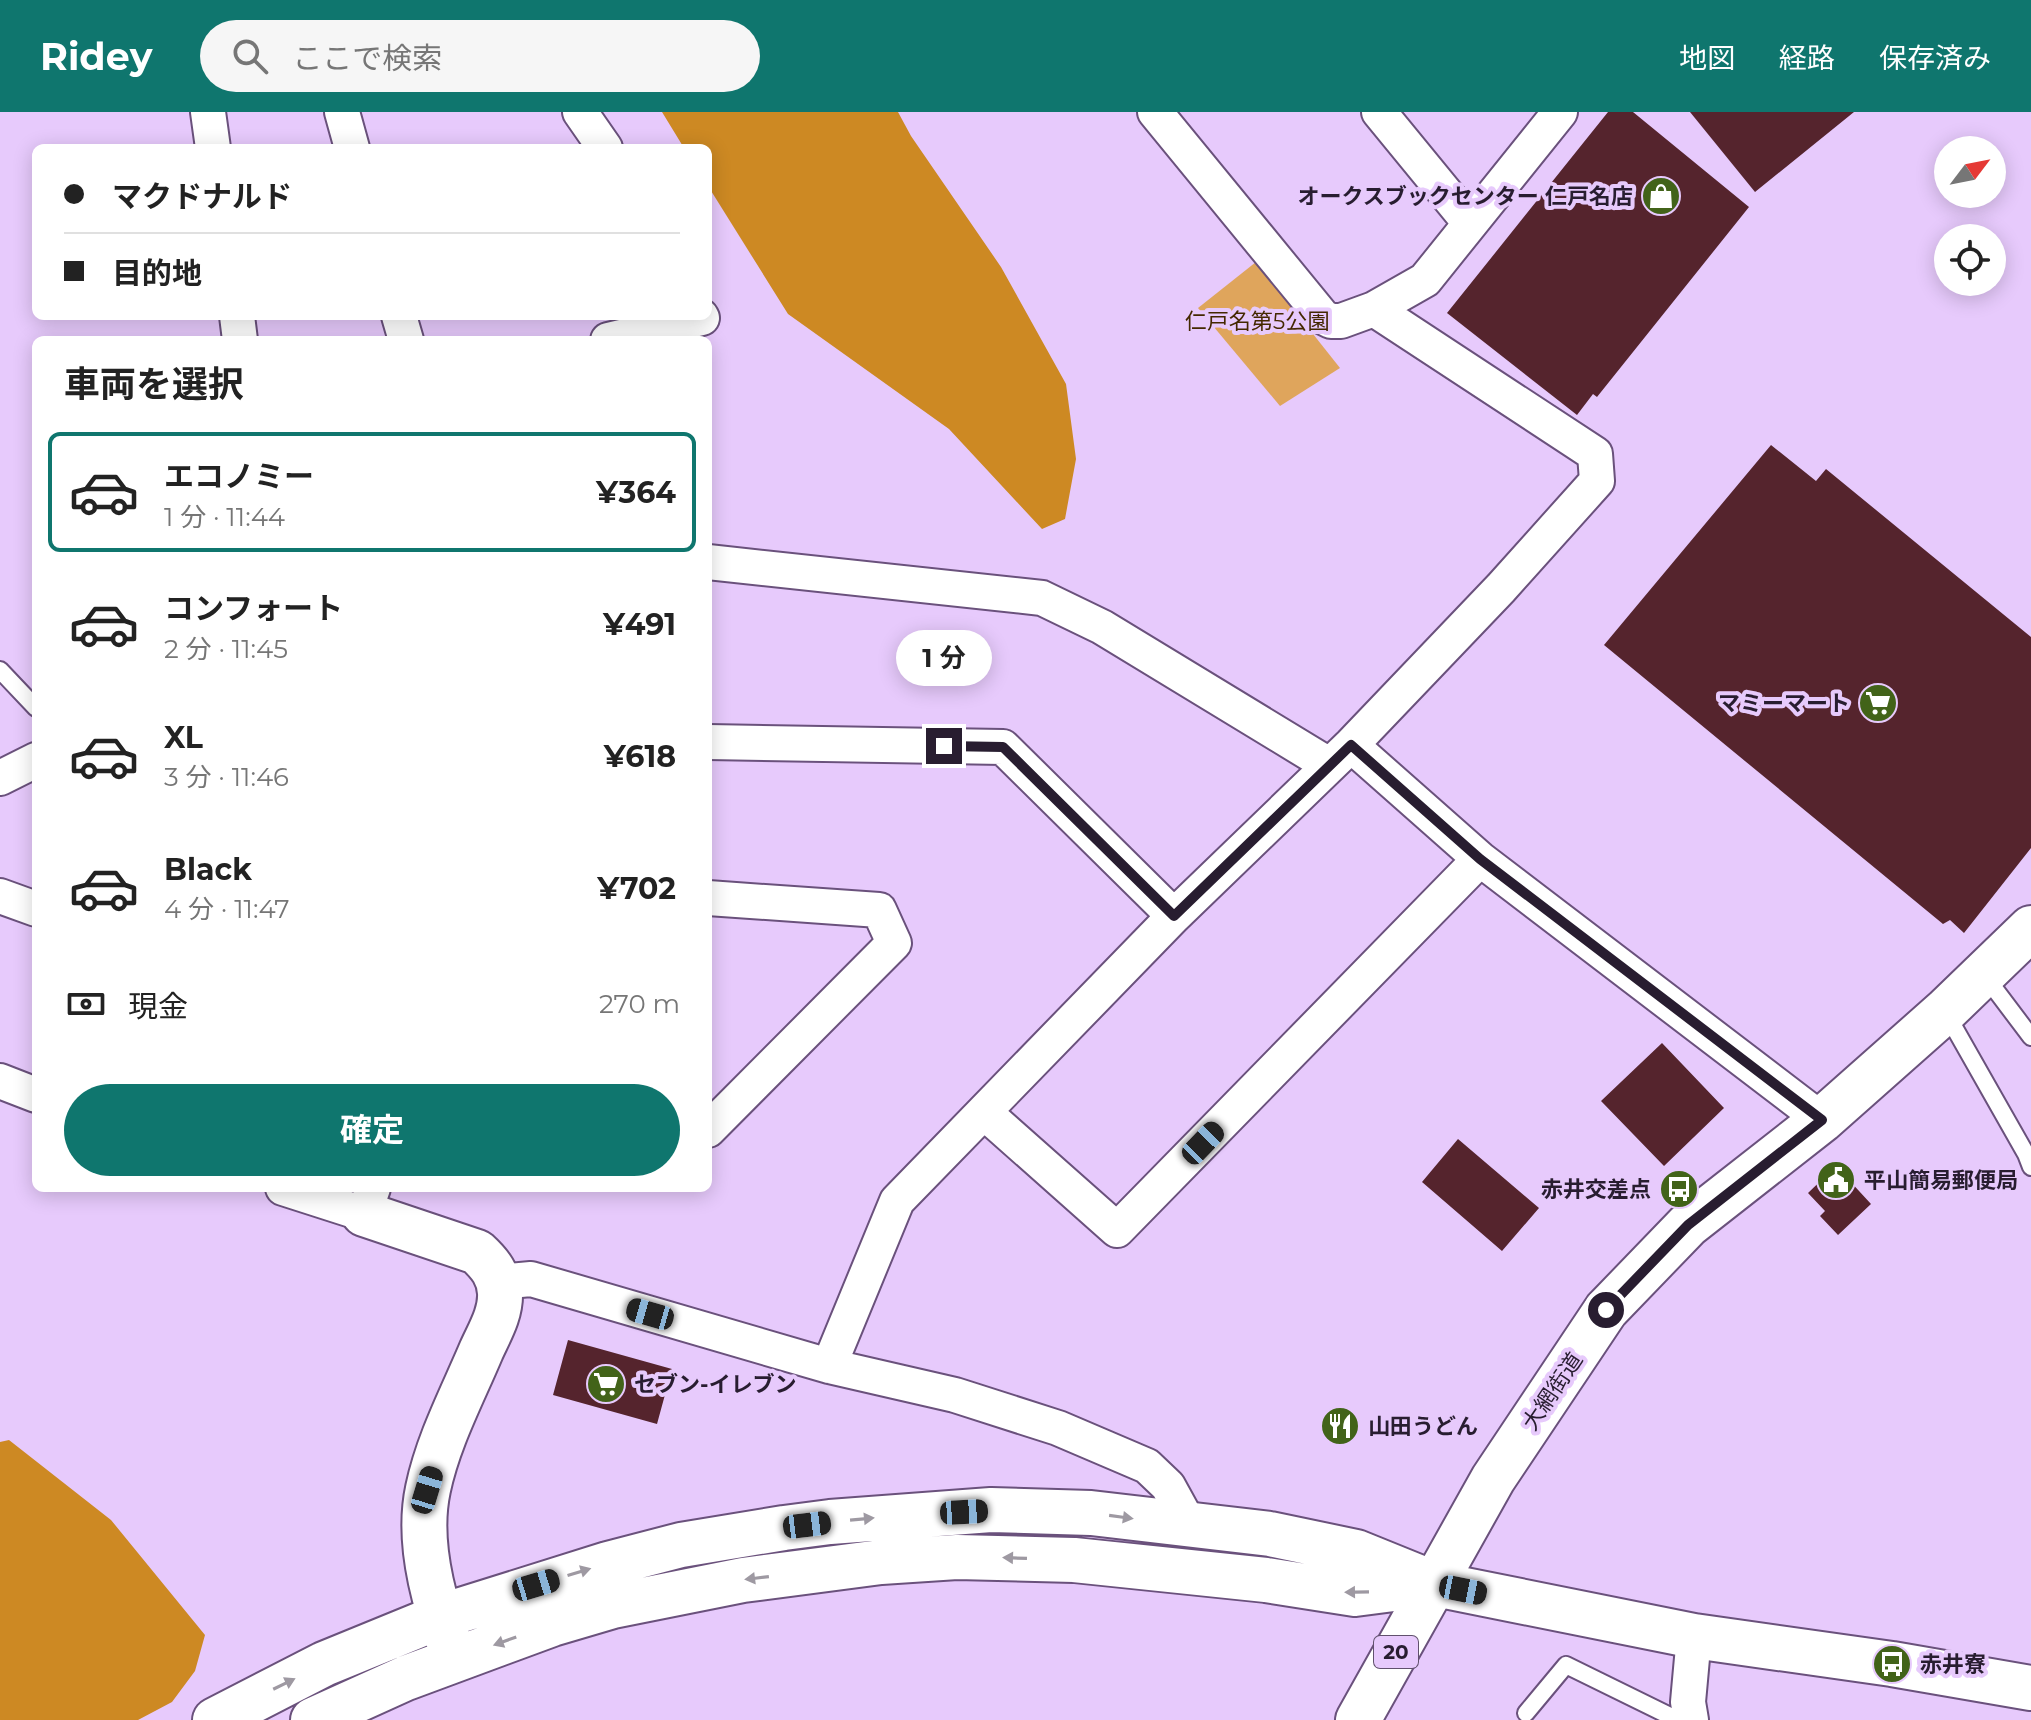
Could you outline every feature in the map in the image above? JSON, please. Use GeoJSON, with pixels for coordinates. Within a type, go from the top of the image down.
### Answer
{"type":"FeatureCollection","features":[{"type":"Feature","properties":{"kind":"street"},"geometry":{"type":"LineString","coordinates":[[208,112],[212,144]]}},
{"type":"Feature","properties":{"kind":"street"},"geometry":{"type":"LineString","coordinates":[[342,112],[351,144]]}},
{"type":"Feature","properties":{"kind":"street"},"geometry":{"type":"LineString","coordinates":[[580,112],[602,144]]}},
{"type":"Feature","properties":{"kind":"street"},"geometry":{"type":"LineString","coordinates":[[1155,112],[1323,317],[1331,321],[1341,321],[1374,309],[1425,280],[1560,112]]}},
{"type":"Feature","properties":{"kind":"street"},"geometry":{"type":"LineString","coordinates":[[1379,112],[1470,223]]}},
{"type":"Feature","properties":{"kind":"street"},"geometry":{"type":"LineString","coordinates":[[829,1366],[897,1201],[1174,916],[1340,755],[1501,588],[1597,481],[1595,454],[1374,309]]}},
{"type":"Feature","properties":{"kind":"street"},"geometry":{"type":"LineString","coordinates":[[625,336],[693,320]]}},
{"type":"Feature","properties":{"kind":"street"},"geometry":{"type":"LineString","coordinates":[[712,562],[1042,598],[1102,627],[1340,755],[1822,1120]]}},
{"type":"Feature","properties":{"kind":"street"},"geometry":{"type":"LineString","coordinates":[[712,742],[1003,747],[1174,916]]}},
{"type":"Feature","properties":{"kind":"street"},"geometry":{"type":"LineString","coordinates":[[0,778],[32,762]]}},
{"type":"Feature","properties":{"kind":"street"},"geometry":{"type":"LineString","coordinates":[[984,1112],[1117,1230],[1480,859]]}},
{"type":"Feature","properties":{"kind":"street"},"geometry":{"type":"LineString","coordinates":[[0,896],[32,908]]}},
{"type":"Feature","properties":{"kind":"street"},"geometry":{"type":"LineString","coordinates":[[712,898],[879,910],[894,943],[712,1126]]}},
{"type":"Feature","properties":{"kind":"street","name":"大網街道"},"geometry":{"type":"LineString","coordinates":[[1358,1720],[1493,1479],[1606,1310],[1688,1225],[1822,1120],[1945,1011],[2031,928]]}},
{"type":"Feature","properties":{"kind":"street"},"geometry":{"type":"LineString","coordinates":[[0,1081],[32,1093]]}},
{"type":"Feature","properties":{"kind":"street"},"geometry":{"type":"LineString","coordinates":[[309,1192],[368,1201],[477,1252],[491,1265],[499,1282],[498,1312],[440,1447],[427,1490],[424,1534],[432,1588],[455,1660]]}},
{"type":"Feature","properties":{"kind":"street"},"geometry":{"type":"LineString","coordinates":[[499,1282],[531,1279],[829,1366],[955,1395],[1058,1428],[1147,1466],[1168,1486],[1190,1526]]}},
{"type":"Feature","properties":{"kind":"street"},"geometry":{"type":"LineString","coordinates":[[215,1720],[324,1664],[439,1617],[608,1564],[681,1545],[830,1522],[937,1513],[1043,1510],[1270,1534],[1356,1552],[1435,1584],[1694,1636],[1892,1664],[2031,1688]]}},
{"type":"Feature","properties":{"kind":"street"},"geometry":{"type":"LineString","coordinates":[[313,1720],[406,1678],[552,1624],[613,1606],[743,1580],[881,1562],[957,1557],[1074,1560],[1266,1580],[1355,1594],[1435,1584]]}},
{"type":"Feature","properties":{"kind":"street"},"geometry":{"type":"LineString","coordinates":[[1691,1720],[1688,1702],[1694,1636]]}},
{"type":"Feature","properties":{"kind":"lane"},"geometry":{"type":"LineString","coordinates":[[0,670],[32,704]]}},
{"type":"Feature","properties":{"kind":"lane"},"geometry":{"type":"LineString","coordinates":[[1984,975],[2031,1037]]}},
{"type":"Feature","properties":{"kind":"lane"},"geometry":{"type":"LineString","coordinates":[[1945,1011],[2031,1167]]}},
{"type":"Feature","properties":{"kind":"lane"},"geometry":{"type":"LineString","coordinates":[[1526,1713],[1566,1665],[1678,1720]]}},
{"type":"Feature","properties":{"kind":"green space","name":"仁戸名第5公園"},"geometry":{"type":"Polygon","coordinates":[[[1256,262],[1340,368],[1280,406],[1198,308],[1256,262]]]}},
{"type":"Feature","properties":{"kind":"shaded area"},"geometry":{"type":"Polygon","coordinates":[[[662,112],[898,112],[911,136],[1001,267],[1066,384],[1076,459],[1065,519],[1042,529],[949,429],[788,314],[712,192],[712,144],[682,144],[662,112]]]}},
{"type":"Feature","properties":{"kind":"shaded area"},"geometry":{"type":"Polygon","coordinates":[[[9,1440],[111,1520],[205,1635],[195,1671],[172,1702],[138,1720],[0,1720],[0,1442],[9,1440]]]}},
{"type":"Feature","properties":{"kind":"building"},"geometry":{"type":"Polygon","coordinates":[[[1608,112],[1633,112],[1749,207],[1597,397],[1593,394],[1577,415],[1447,313],[1608,112]]]}},
{"type":"Feature","properties":{"kind":"building"},"geometry":{"type":"Polygon","coordinates":[[[1690,112],[1854,112],[1755,192],[1690,112]]]}},
{"type":"Feature","properties":{"kind":"building"},"geometry":{"type":"Polygon","coordinates":[[[1771,445],[1816,481],[1826,469],[2031,637],[2031,848],[1964,933],[1950,920],[1943,924],[1604,645],[1771,445]]]}},
{"type":"Feature","properties":{"kind":"building"},"geometry":{"type":"Polygon","coordinates":[[[1662,1043],[1724,1108],[1664,1166],[1601,1101],[1662,1043]]]}},
{"type":"Feature","properties":{"kind":"building"},"geometry":{"type":"Polygon","coordinates":[[[1458,1139],[1539,1208],[1502,1251],[1422,1182],[1458,1139]]]}},
{"type":"Feature","properties":{"kind":"building"},"geometry":{"type":"Polygon","coordinates":[[[1836,1166],[1871,1204],[1838,1235],[1820,1216],[1825,1211],[1808,1193],[1836,1166]]]}},
{"type":"Feature","properties":{"kind":"building"},"geometry":{"type":"Polygon","coordinates":[[[568,1340],[672,1369],[657,1424],[553,1395],[568,1340]]]}},
{"type":"Feature","properties":{"kind":"place","name":"オークスブックセンター 仁戸名店"},"geometry":{"type":"Point","coordinates":[1661,196]}},
{"type":"Feature","properties":{"kind":"place","name":"マミーマート"},"geometry":{"type":"Point","coordinates":[1878,703]}},
{"type":"Feature","properties":{"kind":"place","name":"平山簡易郵便局"},"geometry":{"type":"Point","coordinates":[1836,1180]}},
{"type":"Feature","properties":{"kind":"place","name":"赤井交差点"},"geometry":{"type":"Point","coordinates":[1679,1189]}},
{"type":"Feature","properties":{"kind":"place","name":"セブン-イレブン"},"geometry":{"type":"Point","coordinates":[606,1384]}},
{"type":"Feature","properties":{"kind":"place","name":"山田うどん"},"geometry":{"type":"Point","coordinates":[1340,1426]}},
{"type":"Feature","properties":{"kind":"place","name":"赤井寮"},"geometry":{"type":"Point","coordinates":[1892,1664]}},
{"type":"Feature","properties":{"kind":"route"},"geometry":{"type":"LineString","coordinates":[[944,746],[1003,747],[1174,916],[1351,745],[1480,859],[1822,1120],[1688,1225],[1606,1310]]}}]}
